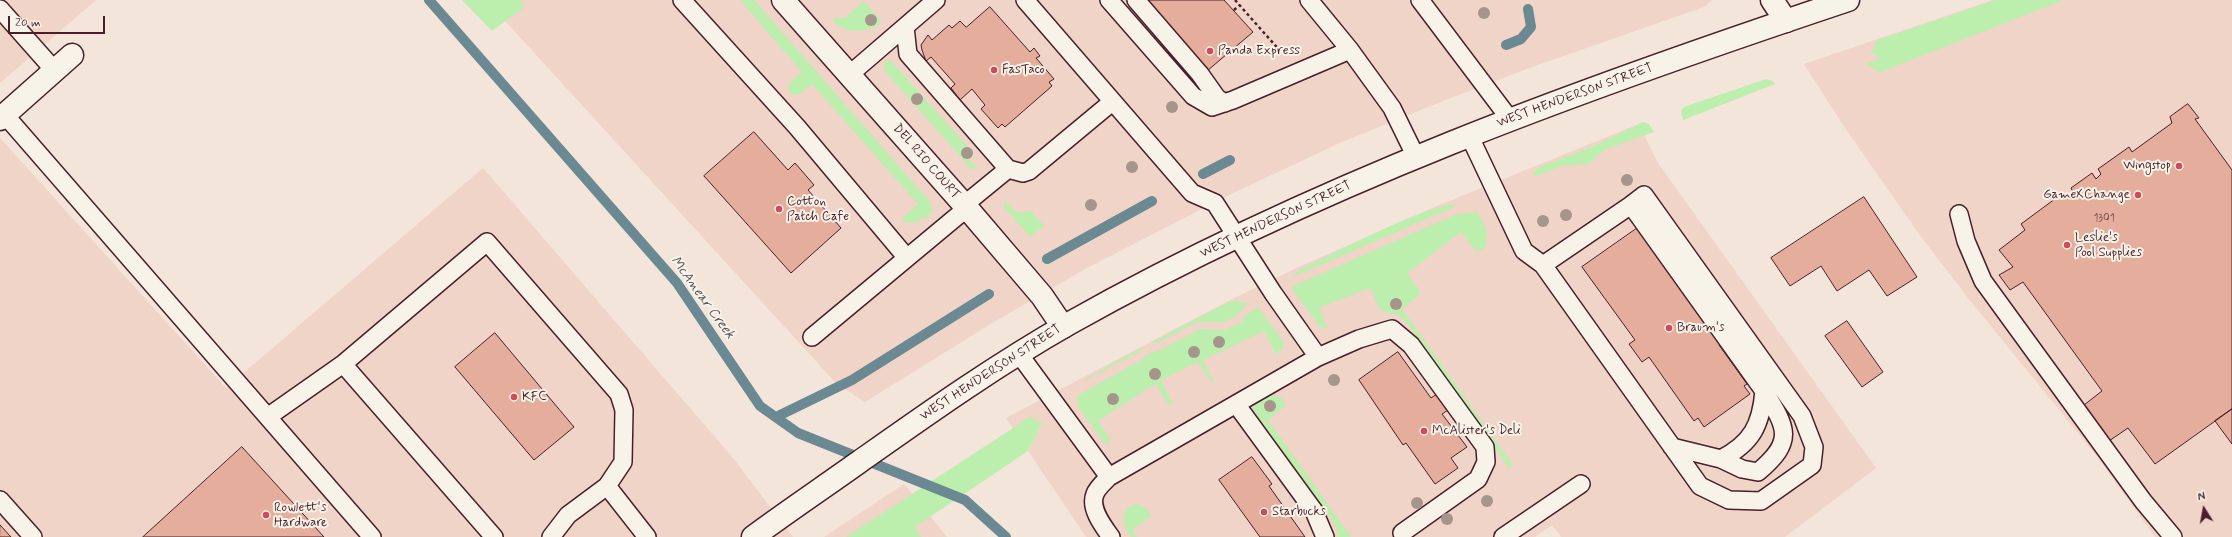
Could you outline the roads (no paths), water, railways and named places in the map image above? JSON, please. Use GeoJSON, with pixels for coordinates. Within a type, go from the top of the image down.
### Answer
{"type":"FeatureCollection","features":[{"type":"Feature","properties":{"kind":"main road","name":"DEL RIO COURT"},"geometry":{"type":"LineString","coordinates":[[783,0],[966,207],[1042,296],[1063,327]]}},
{"type":"Feature","properties":{"kind":"main road"},"geometry":{"type":"LineString","coordinates":[[1772,0],[1786,21]]}},
{"type":"Feature","properties":{"kind":"main road","name":"WEST HENDERSON STREET"},"geometry":{"type":"LineString","coordinates":[[757,535],[972,385],[1019,354],[1063,327],[1150,280],[1236,237],[1416,157],[1510,118],[1848,0]]}},
{"type":"Feature","properties":{"kind":"main road"},"geometry":{"type":"LineString","coordinates":[[3,117],[72,55]]}},
{"type":"Feature","properties":{"kind":"lane"},"geometry":{"type":"LineString","coordinates":[[682,0],[797,127],[907,258]]}},
{"type":"Feature","properties":{"kind":"lane"},"geometry":{"type":"LineString","coordinates":[[849,75],[936,0]]}},
{"type":"Feature","properties":{"kind":"lane"},"geometry":{"type":"LineString","coordinates":[[1025,0],[1192,193],[1215,203],[1236,237],[1318,357]]}},
{"type":"Feature","properties":{"kind":"lane"},"geometry":{"type":"LineString","coordinates":[[1109,0],[1193,96],[1212,107],[1225,103],[1350,50]]}},
{"type":"Feature","properties":{"kind":"lane"},"geometry":{"type":"LineString","coordinates":[[1136,0],[1200,74],[1217,98],[1225,103]]}},
{"type":"Feature","properties":{"kind":"lane"},"geometry":{"type":"LineString","coordinates":[[1309,0],[1350,50],[1392,108],[1416,157]]}},
{"type":"Feature","properties":{"kind":"lane"},"geometry":{"type":"LineString","coordinates":[[1420,0],[1510,118]]}},
{"type":"Feature","properties":{"kind":"lane"},"geometry":{"type":"LineString","coordinates":[[0,9],[55,71]]}},
{"type":"Feature","properties":{"kind":"lane"},"geometry":{"type":"LineString","coordinates":[[905,27],[908,54],[1008,169],[1022,172],[1029,171],[1112,102]]}},
{"type":"Feature","properties":{"kind":"lane"},"geometry":{"type":"LineString","coordinates":[[3,117],[269,416],[372,537]]}},
{"type":"Feature","properties":{"kind":"lane"},"geometry":{"type":"LineString","coordinates":[[1469,135],[1524,251],[1543,266],[1700,486],[1729,500],[1761,501],[1812,465],[1814,447],[1802,416],[1644,195],[1543,266]]}},
{"type":"Feature","properties":{"kind":"lane"},"geometry":{"type":"LineString","coordinates":[[812,337],[907,258],[1008,169]]}},
{"type":"Feature","properties":{"kind":"lane"},"geometry":{"type":"LineString","coordinates":[[1631,205],[1764,391],[1782,421],[1784,434],[1783,445],[1773,460],[1758,472],[1742,469],[1721,459],[1672,447]]}},
{"type":"Feature","properties":{"kind":"lane"},"geometry":{"type":"LineString","coordinates":[[1958,214],[1966,241],[1984,281],[2143,501],[2173,537]]}},
{"type":"Feature","properties":{"kind":"lane"},"geometry":{"type":"LineString","coordinates":[[269,416],[343,364],[487,242],[619,394],[624,410],[624,462],[607,486],[568,515],[550,537]]}},
{"type":"Feature","properties":{"kind":"lane"},"geometry":{"type":"LineString","coordinates":[[1111,537],[1101,524],[1095,507],[1095,494],[1109,477],[1318,357],[1359,339],[1392,329],[1411,345],[1485,447],[1486,462],[1478,479],[1402,533]]}},
{"type":"Feature","properties":{"kind":"lane"},"geometry":{"type":"LineString","coordinates":[[1019,354],[1109,477]]}},
{"type":"Feature","properties":{"kind":"lane"},"geometry":{"type":"LineString","coordinates":[[343,364],[494,537]]}},
{"type":"Feature","properties":{"kind":"lane"},"geometry":{"type":"LineString","coordinates":[[1721,459],[1734,452],[1746,442],[1762,415],[1764,391]]}},
{"type":"Feature","properties":{"kind":"lane"},"geometry":{"type":"LineString","coordinates":[[1236,404],[1314,511],[1326,537]]}},
{"type":"Feature","properties":{"kind":"lane"},"geometry":{"type":"LineString","coordinates":[[1503,537],[1581,484]]}},
{"type":"Feature","properties":{"kind":"lane"},"geometry":{"type":"LineString","coordinates":[[607,486],[647,537]]}},
{"type":"Feature","properties":{"kind":"lane"},"geometry":{"type":"LineString","coordinates":[[0,500],[33,537]]}},
{"type":"Feature","properties":{"kind":"waterway","name":"McAnear Creek"},"geometry":{"type":"LineString","coordinates":[[429,0],[677,283],[760,406],[798,433],[965,500],[1006,537]]}},
{"type":"Feature","properties":{"kind":"waterway"},"geometry":{"type":"LineString","coordinates":[[1506,45],[1521,39],[1531,27],[1528,9]]}},
{"type":"Feature","properties":{"kind":"waterway"},"geometry":{"type":"LineString","coordinates":[[1203,174],[1230,160]]}},
{"type":"Feature","properties":{"kind":"waterway"},"geometry":{"type":"LineString","coordinates":[[1047,259],[1152,201]]}},
{"type":"Feature","properties":{"kind":"waterway"},"geometry":{"type":"LineString","coordinates":[[776,417],[852,380],[989,294]]}},
{"type":"Feature","properties":{"kind":"place","name":"Panda Express"},"geometry":{"type":"Point","coordinates":[1210,51]}},
{"type":"Feature","properties":{"kind":"place","name":"FasTaco"},"geometry":{"type":"Point","coordinates":[994,70]}},
{"type":"Feature","properties":{"kind":"place","name":"Wingstop"},"geometry":{"type":"Point","coordinates":[2179,166]}},
{"type":"Feature","properties":{"kind":"place","name":"GameXChange"},"geometry":{"type":"Point","coordinates":[2138,195]}},
{"type":"Feature","properties":{"kind":"place","name":"Cotton Patch Cafe"},"geometry":{"type":"Point","coordinates":[779,209]}},
{"type":"Feature","properties":{"kind":"place","name":"Leslie's Pool Supplies"},"geometry":{"type":"Point","coordinates":[2067,245]}},
{"type":"Feature","properties":{"kind":"place","name":"Braum's"},"geometry":{"type":"Point","coordinates":[1669,328]}},
{"type":"Feature","properties":{"kind":"place","name":"KFC"},"geometry":{"type":"Point","coordinates":[514,397]}},
{"type":"Feature","properties":{"kind":"place","name":"McAlister's Deli"},"geometry":{"type":"Point","coordinates":[1424,431]}},
{"type":"Feature","properties":{"kind":"place","name":"Starbucks"},"geometry":{"type":"Point","coordinates":[1264,512]}},
{"type":"Feature","properties":{"kind":"place","name":"Rowlett's Hardware"},"geometry":{"type":"Point","coordinates":[266,515]}}]}
